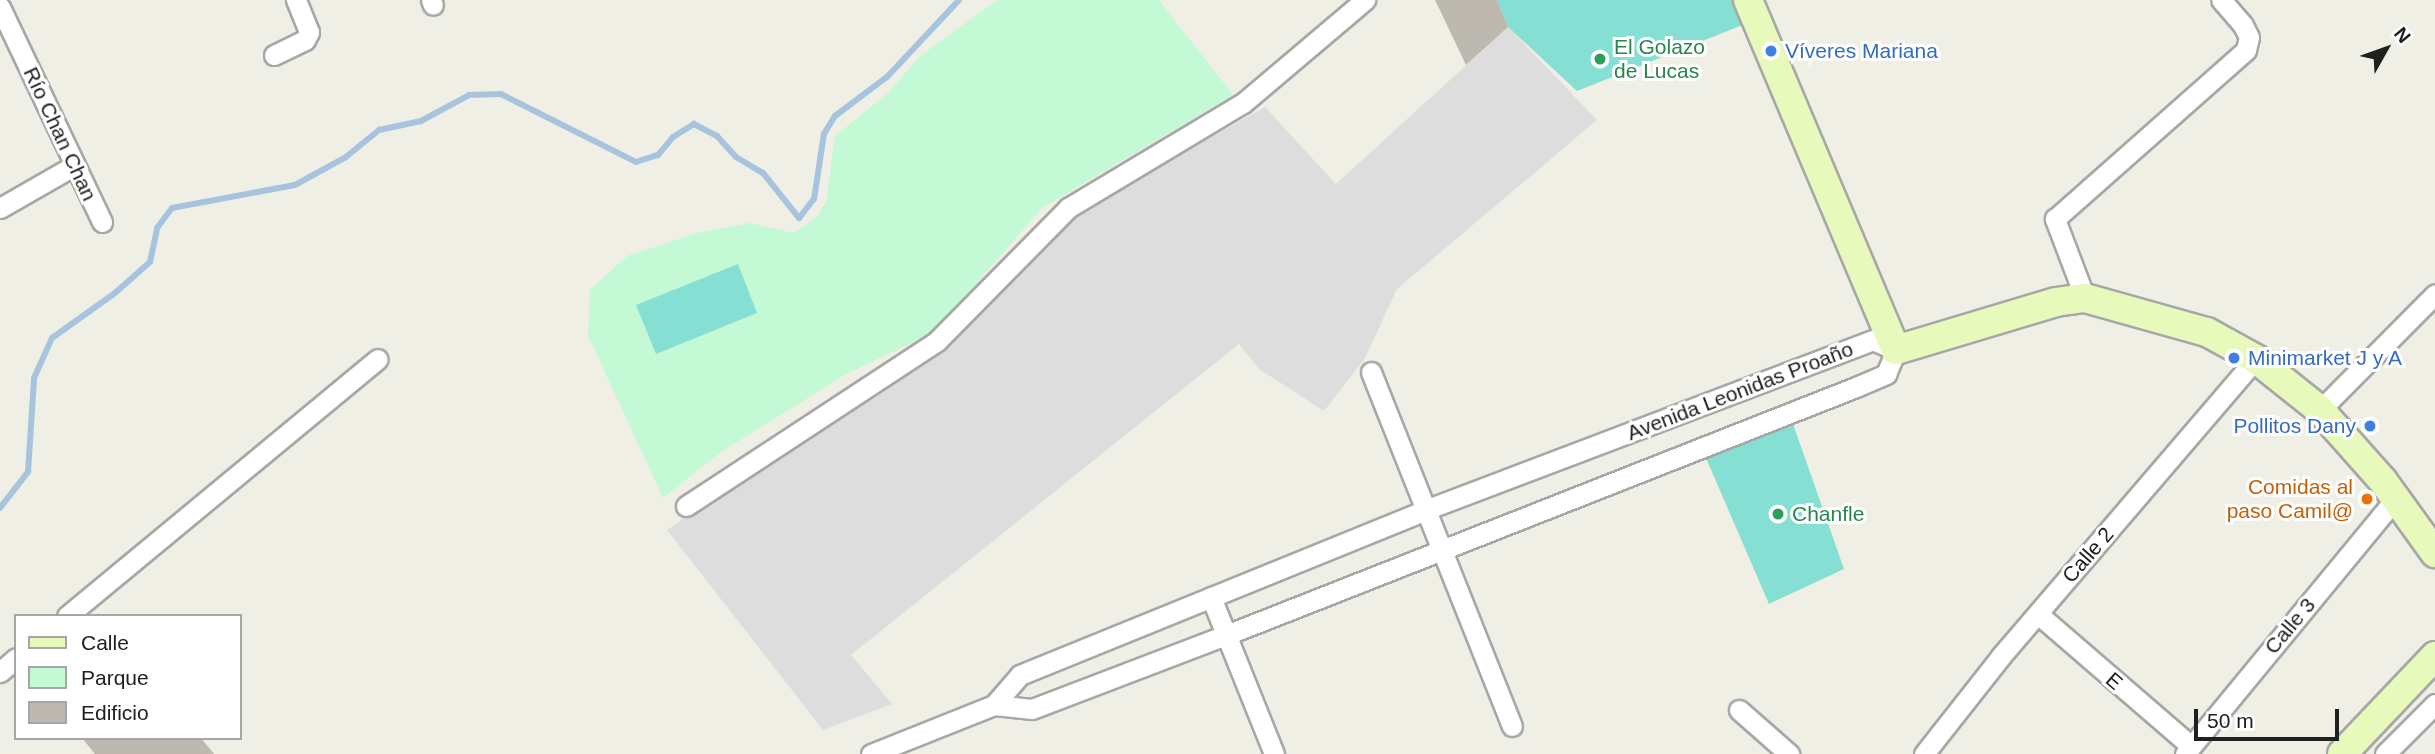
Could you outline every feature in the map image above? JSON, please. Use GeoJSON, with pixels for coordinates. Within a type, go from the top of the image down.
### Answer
{"type":"FeatureCollection","features":[{"type":"Feature","properties":{"kind":"main road"},"geometry":{"type":"LineString","coordinates":[[1748,0],[1896,350],[1931,343],[2056,302],[2085,298],[2207,332],[2256,359],[2320,410],[2396,498],[2435,553]]}},
{"type":"Feature","properties":{"kind":"main road"},"geometry":{"type":"LineString","coordinates":[[2342,754],[2435,656]]}},
{"type":"Feature","properties":{"kind":"street"},"geometry":{"type":"LineString","coordinates":[[274,55],[305,40],[309,32],[296,0]]}},
{"type":"Feature","properties":{"kind":"street"},"geometry":{"type":"LineString","coordinates":[[686,506],[937,341],[1068,208],[1243,103],[1300,59],[1365,0]]}},
{"type":"Feature","properties":{"kind":"street"},"geometry":{"type":"LineString","coordinates":[[2085,298],[2055,219],[2246,50],[2246,31],[2221,0]]}},
{"type":"Feature","properties":{"kind":"street","name":"Río Chan Chan"},"geometry":{"type":"LineString","coordinates":[[0,7],[102,222]]}},
{"type":"Feature","properties":{"kind":"street"},"geometry":{"type":"LineString","coordinates":[[0,208],[75,165]]}},
{"type":"Feature","properties":{"kind":"street"},"geometry":{"type":"LineString","coordinates":[[2320,410],[2435,294]]}},
{"type":"Feature","properties":{"kind":"street","name":"Avenida Leonidas Proaño"},"geometry":{"type":"LineString","coordinates":[[1873,340],[1896,350],[1886,373],[1876,378],[1226,635],[1032,709],[994,705],[1020,675],[1426,510],[1873,340]]}},
{"type":"Feature","properties":{"kind":"street"},"geometry":{"type":"LineString","coordinates":[[69,614],[378,359]]}},
{"type":"Feature","properties":{"kind":"street","name":"Calle 2"},"geometry":{"type":"LineString","coordinates":[[1924,754],[2038,614],[2256,359]]}},
{"type":"Feature","properties":{"kind":"street"},"geometry":{"type":"LineString","coordinates":[[1371,372],[1512,726]]}},
{"type":"Feature","properties":{"kind":"street","name":"Calle 3"},"geometry":{"type":"LineString","coordinates":[[2188,750],[2396,498]]}},
{"type":"Feature","properties":{"kind":"street"},"geometry":{"type":"LineString","coordinates":[[1211,597],[1274,754]]}},
{"type":"Feature","properties":{"kind":"street","name":"E"},"geometry":{"type":"LineString","coordinates":[[2038,614],[2188,750]]}},
{"type":"Feature","properties":{"kind":"street"},"geometry":{"type":"LineString","coordinates":[[0,671],[14,660]]}},
{"type":"Feature","properties":{"kind":"street"},"geometry":{"type":"LineString","coordinates":[[2385,754],[2435,704]]}},
{"type":"Feature","properties":{"kind":"street"},"geometry":{"type":"LineString","coordinates":[[871,754],[994,705]]}},
{"type":"Feature","properties":{"kind":"street"},"geometry":{"type":"LineString","coordinates":[[1739,710],[1789,754]]}},
{"type":"Feature","properties":{"kind":"shaded area","name":"El Golazo de Lucas"},"geometry":{"type":"Polygon","coordinates":[[[1497,0],[1736,0],[1745,24],[1577,91],[1508,27],[1497,0]]]}},
{"type":"Feature","properties":{"kind":"shaded area"},"geometry":{"type":"Polygon","coordinates":[[[1508,27],[1597,120],[1397,289],[1365,358],[1324,411],[1259,369],[1239,344],[851,655],[892,704],[823,730],[667,530],[956,334],[1042,239],[1077,213],[1265,107],[1336,184],[1508,27]]]}},
{"type":"Feature","properties":{"kind":"shaded area"},"geometry":{"type":"Polygon","coordinates":[[[738,264],[757,313],[656,354],[636,305],[738,264]]]}},
{"type":"Feature","properties":{"kind":"shaded area","name":"Chanfle"},"geometry":{"type":"Polygon","coordinates":[[[1792,421],[1844,569],[1769,604],[1706,458],[1792,421]]]}},
{"type":"Feature","properties":{"kind":"green space"},"geometry":{"type":"Polygon","coordinates":[[[997,0],[1159,0],[1233,95],[1042,208],[933,333],[848,373],[721,452],[663,498],[588,336],[590,290],[627,256],[697,233],[749,223],[794,233],[818,216],[826,202],[835,136],[887,94],[919,57],[997,0]]]}},
{"type":"Feature","properties":{"kind":"building"},"geometry":{"type":"Polygon","coordinates":[[[1435,0],[1497,0],[1508,27],[1466,65],[1435,0]]]}},
{"type":"Feature","properties":{"kind":"building"},"geometry":{"type":"Polygon","coordinates":[[[84,740],[203,740],[214,754],[95,754],[84,740]]]}},
{"type":"Feature","properties":{"kind":"waterway"},"geometry":{"type":"LineString","coordinates":[[0,508],[28,472],[34,378],[52,338],[115,293],[150,262],[157,228],[172,208],[295,185],[346,157],[379,130],[421,121],[469,95],[501,94],[636,162],[658,155],[673,137],[694,124],[717,136],[736,157],[763,173],[799,218],[814,199],[824,134],[835,116],[887,77],[959,0]]}},
{"type":"Feature","properties":{"kind":"place","name":"Víveres Mariana"},"geometry":{"type":"Point","coordinates":[1771,51]}},
{"type":"Feature","properties":{"kind":"place","name":"El Golazo de Lucas"},"geometry":{"type":"Point","coordinates":[1600,59]}},
{"type":"Feature","properties":{"kind":"place","name":"Minimarket J y A"},"geometry":{"type":"Point","coordinates":[2234,358]}},
{"type":"Feature","properties":{"kind":"place","name":"Pollitos Dany"},"geometry":{"type":"Point","coordinates":[2370,426]}},
{"type":"Feature","properties":{"kind":"place","name":"Comidas al paso Camil@"},"geometry":{"type":"Point","coordinates":[2367,499]}},
{"type":"Feature","properties":{"kind":"place","name":"Chanfle"},"geometry":{"type":"Point","coordinates":[1778,514]}}]}
